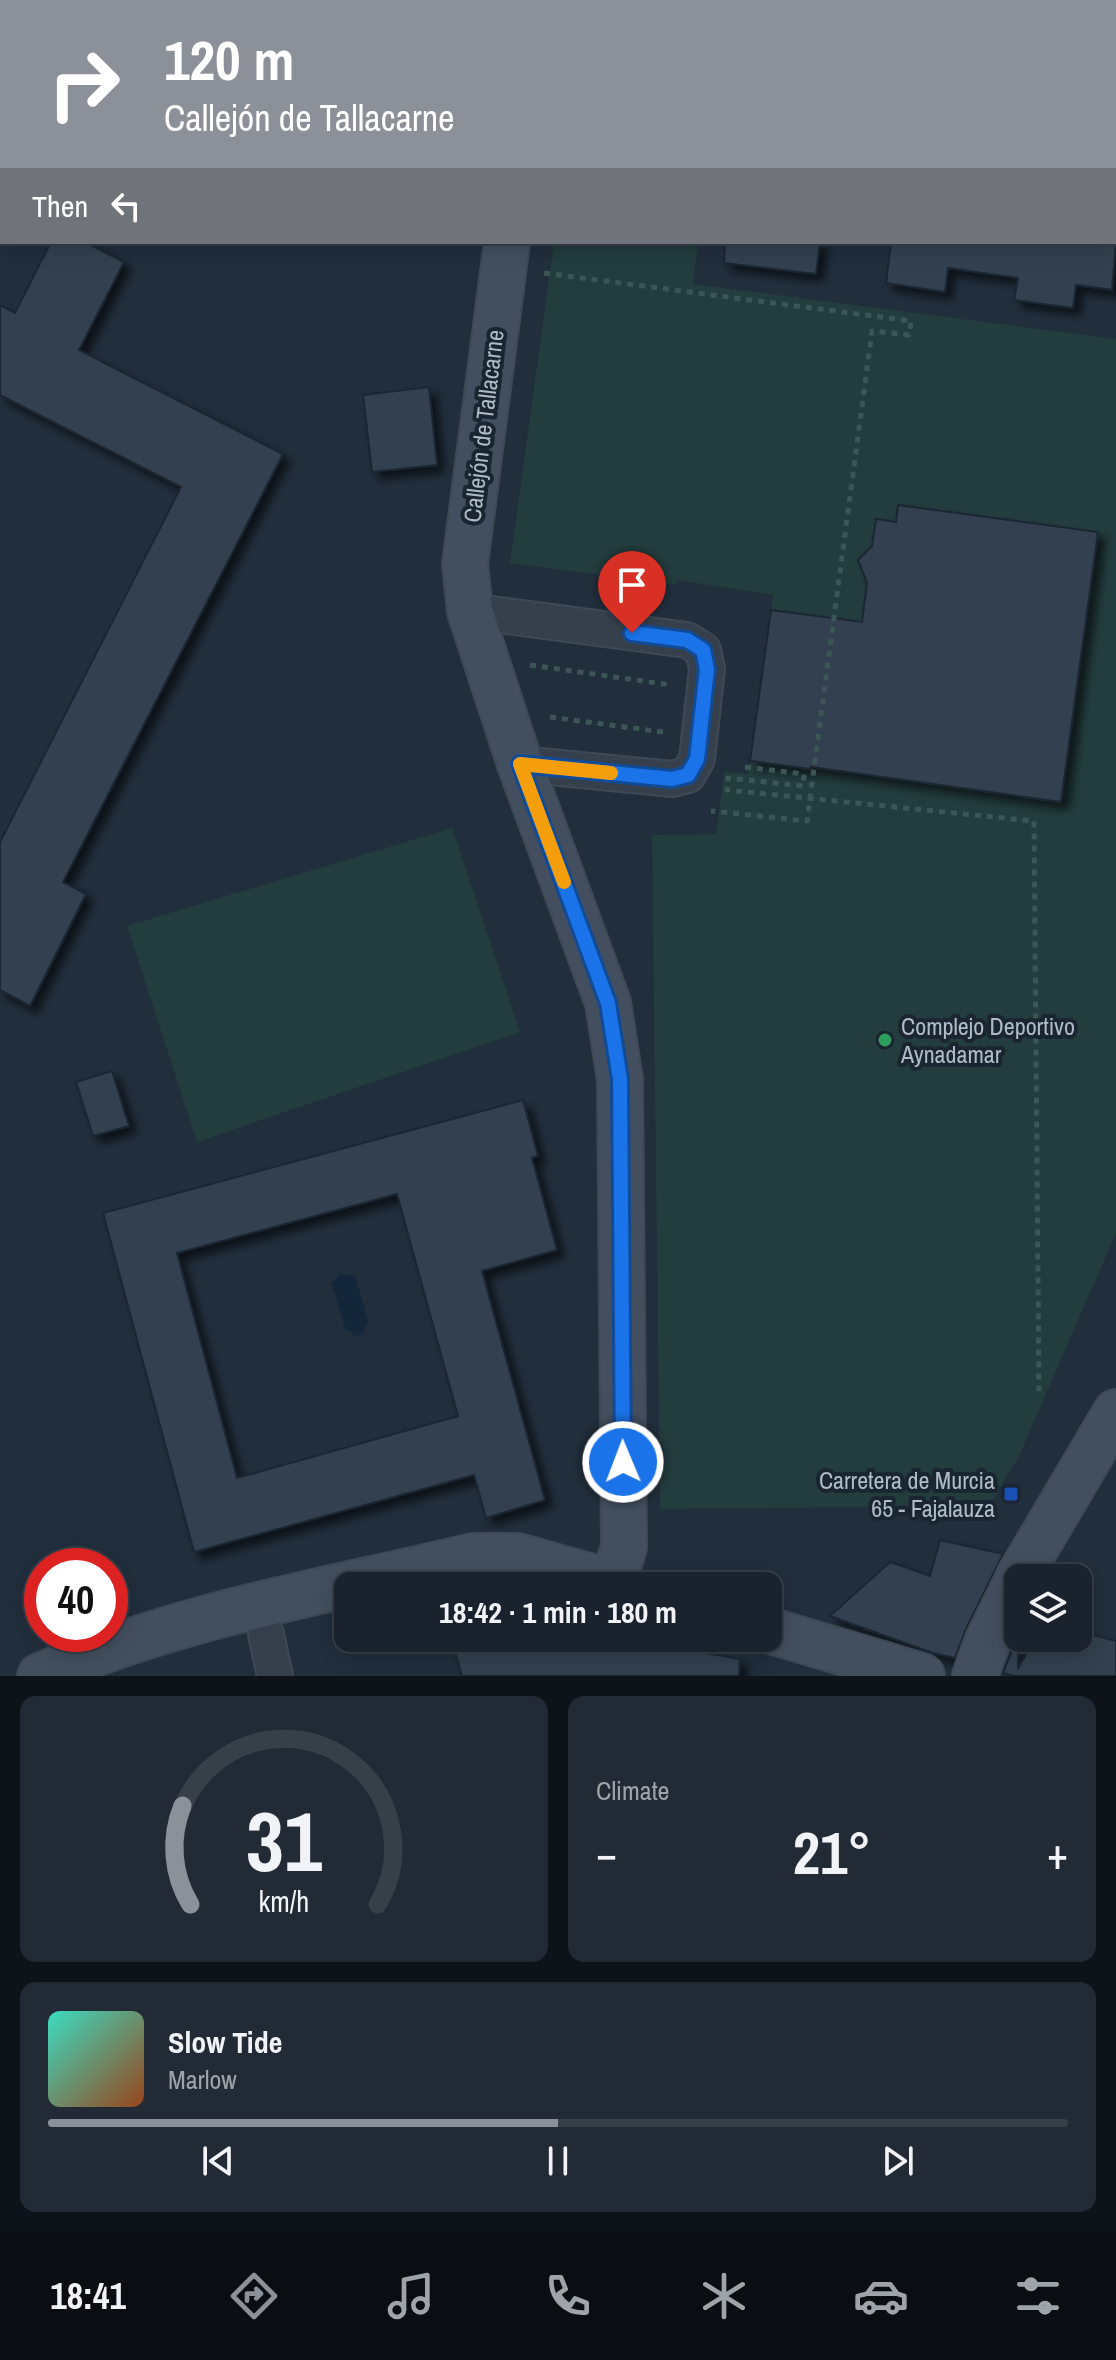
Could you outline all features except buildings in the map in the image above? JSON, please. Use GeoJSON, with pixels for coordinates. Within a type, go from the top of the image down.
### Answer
{"type":"FeatureCollection","features":[{"type":"Feature","properties":{"kind":"street","name":"Callejón de Tallacarne"},"geometry":{"type":"LineString","coordinates":[[507,244],[465,564],[470,611],[520,764],[608,1003],[620,1079],[624,1547],[621,1572]]}},
{"type":"Feature","properties":{"kind":"street"},"geometry":{"type":"LineString","coordinates":[[470,611],[687,640],[703,650],[707,669],[697,759],[688,775],[672,779],[520,764]]}},
{"type":"Feature","properties":{"kind":"street"},"geometry":{"type":"LineString","coordinates":[[1026,1564],[1116,1412]]}},
{"type":"Feature","properties":{"kind":"street"},"geometry":{"type":"LineString","coordinates":[[406,1572],[473,1556],[518,1556],[576,1572]]}},
{"type":"Feature","properties":{"kind":"street"},"geometry":{"type":"LineString","coordinates":[[40,1676],[89,1654],[153,1632],[334,1589]]}},
{"type":"Feature","properties":{"kind":"street"},"geometry":{"type":"LineString","coordinates":[[975,1676],[1004,1607]]}},
{"type":"Feature","properties":{"kind":"street"},"geometry":{"type":"LineString","coordinates":[[266,1634],[275,1676]]}},
{"type":"Feature","properties":{"kind":"street"},"geometry":{"type":"LineString","coordinates":[[782,1634],[922,1676]]}},
{"type":"Feature","properties":{"kind":"path"},"geometry":{"type":"LineString","coordinates":[[543,273],[911,321],[909,335],[872,331],[807,821],[711,811]]}},
{"type":"Feature","properties":{"kind":"path"},"geometry":{"type":"LineString","coordinates":[[521,664],[674,686]]}},
{"type":"Feature","properties":{"kind":"path"},"geometry":{"type":"LineString","coordinates":[[542,716],[667,733]]}},
{"type":"Feature","properties":{"kind":"path"},"geometry":{"type":"LineString","coordinates":[[745,767],[804,774],[803,786],[728,778],[727,790],[1034,821],[1039,1391]]}},
{"type":"Feature","properties":{"kind":"green space","name":"Complejo Deportivo Aynadamar"},"geometry":{"type":"Polygon","coordinates":[[[554,244],[698,244],[693,284],[1116,339],[1116,1233],[1019,1456],[989,1506],[660,1509],[652,835],[716,834],[724,772],[748,774],[773,595],[677,580],[675,585],[510,563],[554,244]]]}},
{"type":"Feature","properties":{"kind":"green space"},"geometry":{"type":"Polygon","coordinates":[[[452,828],[520,1032],[197,1142],[127,926],[452,828]]]}},
{"type":"Feature","properties":{"kind":"water"},"geometry":{"type":"Polygon","coordinates":[[[340,1273],[355,1276],[369,1324],[359,1336],[346,1331],[331,1282],[340,1273]]]}},
{"type":"Feature","properties":{"kind":"slow traffic"},"geometry":{"type":"LineString","coordinates":[[564,882],[520,764],[611,773]]}},
{"type":"Feature","properties":{"kind":"place","name":"Complejo Deportivo Aynadamar"},"geometry":{"type":"Point","coordinates":[885,1040]}},
{"type":"Feature","properties":{"kind":"place","name":"Carretera de Murcia 65 - Fajalauza"},"geometry":{"type":"Point","coordinates":[1011,1494]}},
{"type":"Feature","properties":{"kind":"route"},"geometry":{"type":"LineString","coordinates":[[623,1462],[620,1079],[608,1003],[520,764],[672,779],[688,775],[697,759],[707,669],[703,650],[687,640],[632,633]]}}]}
